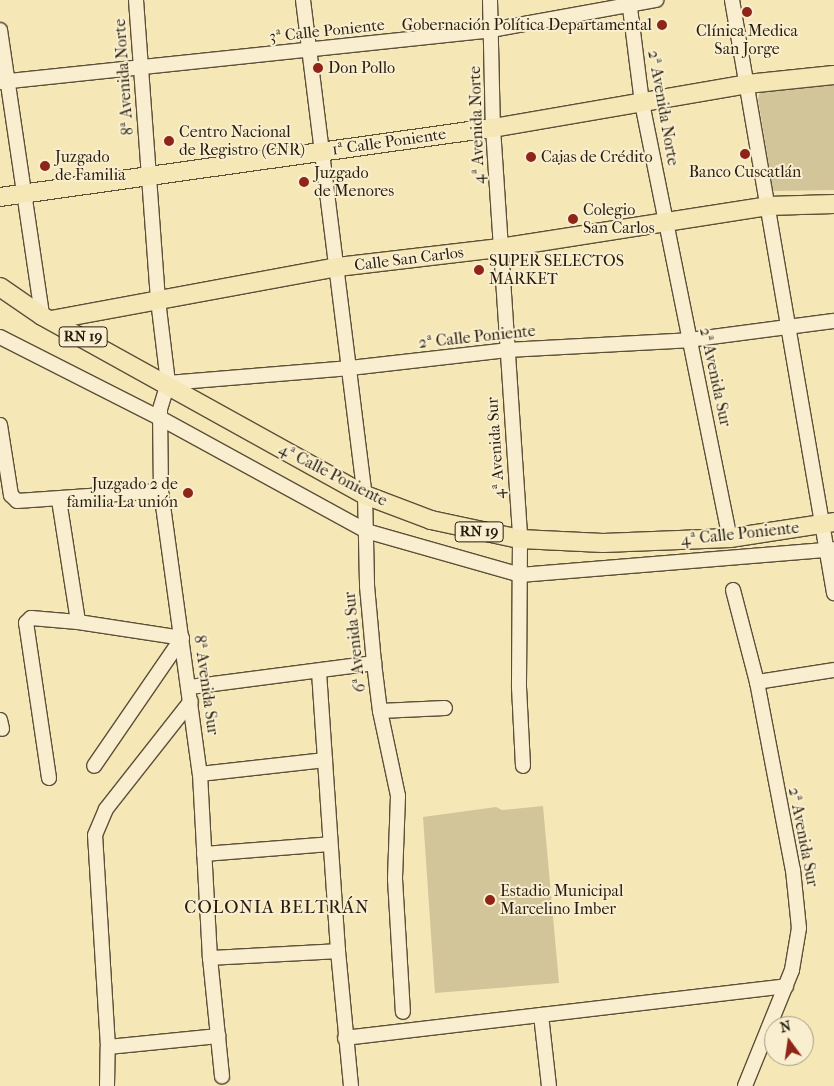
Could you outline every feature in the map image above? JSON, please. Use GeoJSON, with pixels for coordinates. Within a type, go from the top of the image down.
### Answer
{"type":"FeatureCollection","features":[{"type":"Feature","properties":{"kind":"main road","name":"1ª Calle Poniente"},"geometry":{"type":"LineString","coordinates":[[0,196],[493,128],[747,84],[834,75]]}},
{"type":"Feature","properties":{"kind":"main road","name":"Calle San Carlos"},"geometry":{"type":"LineString","coordinates":[[47,318],[338,267],[500,248],[768,206],[834,204]]}},
{"type":"Feature","properties":{"kind":"main road","name":"4ª Calle Poniente"},"geometry":{"type":"LineString","coordinates":[[0,287],[47,318],[168,383],[365,495],[432,520],[520,539],[626,543],[730,538],[828,523]]}},
{"type":"Feature","properties":{"kind":"street","name":"8ª Avenida Norte"},"geometry":{"type":"LineString","coordinates":[[136,0],[158,300]]}},
{"type":"Feature","properties":{"kind":"street","name":"6ª Avenida Sur"},"geometry":{"type":"LineString","coordinates":[[303,0],[338,267],[365,495],[374,663],[380,711],[398,796],[395,879],[404,1012]]}},
{"type":"Feature","properties":{"kind":"street","name":"4ª Avenida Norte"},"geometry":{"type":"LineString","coordinates":[[490,0],[493,128],[500,248]]}},
{"type":"Feature","properties":{"kind":"street","name":"3ª Calle Poniente"},"geometry":{"type":"LineString","coordinates":[[4,82],[310,51],[491,30],[629,2],[656,0]]}},
{"type":"Feature","properties":{"kind":"street"},"geometry":{"type":"LineString","coordinates":[[732,0],[788,326],[828,523],[834,593]]}},
{"type":"Feature","properties":{"kind":"street","name":"2ª Avenida Norte"},"geometry":{"type":"LineString","coordinates":[[629,2],[642,103],[666,222]]}},
{"type":"Feature","properties":{"kind":"street"},"geometry":{"type":"LineString","coordinates":[[0,30],[4,82],[47,318]]}},
{"type":"Feature","properties":{"kind":"street","name":"2ª Avenida Sur"},"geometry":{"type":"LineString","coordinates":[[666,222],[730,538]]}},
{"type":"Feature","properties":{"kind":"street","name":"4ª Avenida Sur"},"geometry":{"type":"LineString","coordinates":[[500,248],[520,539],[519,687],[524,766]]}},
{"type":"Feature","properties":{"kind":"street","name":"8ª Avenida Sur"},"geometry":{"type":"LineString","coordinates":[[158,300],[168,383],[160,418],[161,491],[191,694],[200,774],[210,958],[222,1076]]}},
{"type":"Feature","properties":{"kind":"street","name":"2ª Calle Poniente"},"geometry":{"type":"LineString","coordinates":[[168,383],[350,368],[508,350],[689,340],[834,321]]}},
{"type":"Feature","properties":{"kind":"street"},"geometry":{"type":"LineString","coordinates":[[0,337],[160,418],[366,531],[520,575],[831,549]]}},
{"type":"Feature","properties":{"kind":"street"},"geometry":{"type":"LineString","coordinates":[[0,425],[4,472],[11,495],[17,501],[58,500],[161,491]]}},
{"type":"Feature","properties":{"kind":"street"},"geometry":{"type":"LineString","coordinates":[[58,500],[78,622]]}},
{"type":"Feature","properties":{"kind":"street","name":"2ª Avenida Sur"},"geometry":{"type":"LineString","coordinates":[[733,590],[757,682],[798,897],[796,956],[786,986],[745,1086]]}},
{"type":"Feature","properties":{"kind":"street"},"geometry":{"type":"LineString","coordinates":[[49,778],[26,623],[37,618],[78,622],[182,638],[94,766]]}},
{"type":"Feature","properties":{"kind":"street"},"geometry":{"type":"LineString","coordinates":[[107,1086],[108,1047],[95,835],[106,809],[191,694],[374,663]]}},
{"type":"Feature","properties":{"kind":"street"},"geometry":{"type":"LineString","coordinates":[[757,682],[834,670]]}},
{"type":"Feature","properties":{"kind":"street"},"geometry":{"type":"LineString","coordinates":[[319,672],[338,951],[351,1086]]}},
{"type":"Feature","properties":{"kind":"street"},"geometry":{"type":"LineString","coordinates":[[380,711],[445,708]]}},
{"type":"Feature","properties":{"kind":"street"},"geometry":{"type":"LineString","coordinates":[[200,774],[325,760]]}},
{"type":"Feature","properties":{"kind":"street"},"geometry":{"type":"LineString","coordinates":[[204,854],[330,844]]}},
{"type":"Feature","properties":{"kind":"street"},"geometry":{"type":"LineString","coordinates":[[210,958],[338,951]]}},
{"type":"Feature","properties":{"kind":"street"},"geometry":{"type":"LineString","coordinates":[[345,1038],[786,986]]}},
{"type":"Feature","properties":{"kind":"street"},"geometry":{"type":"LineString","coordinates":[[542,1015],[549,1086]]}},
{"type":"Feature","properties":{"kind":"street"},"geometry":{"type":"LineString","coordinates":[[108,1047],[218,1036]]}},
{"type":"Feature","properties":{"kind":"shaded area"},"geometry":{"type":"Polygon","coordinates":[[[834,81],[834,190],[773,191],[758,99],[760,91],[834,81]]]}},
{"type":"Feature","properties":{"kind":"shaded area","name":"Estadio Municipal Marcelino Imber"},"geometry":{"type":"Polygon","coordinates":[[[543,806],[559,983],[435,993],[423,817],[496,807],[502,810],[543,806]]]}},
{"type":"Feature","properties":{"kind":"place","name":"Clínica Medica San Jorge"},"geometry":{"type":"Point","coordinates":[747,12]}},
{"type":"Feature","properties":{"kind":"place","name":"Gobernación Política Departamental"},"geometry":{"type":"Point","coordinates":[662,25]}},
{"type":"Feature","properties":{"kind":"place","name":"Don Pollo"},"geometry":{"type":"Point","coordinates":[318,68]}},
{"type":"Feature","properties":{"kind":"place","name":"Centro Nacional de Registro (CNR)"},"geometry":{"type":"Point","coordinates":[169,141]}},
{"type":"Feature","properties":{"kind":"place","name":"Banco Cuscatlán"},"geometry":{"type":"Point","coordinates":[745,154]}},
{"type":"Feature","properties":{"kind":"place","name":"Cajas de Crédito"},"geometry":{"type":"Point","coordinates":[531,157]}},
{"type":"Feature","properties":{"kind":"place","name":"Juzgado de Familia"},"geometry":{"type":"Point","coordinates":[45,166]}},
{"type":"Feature","properties":{"kind":"place","name":"Juzgado de Menores"},"geometry":{"type":"Point","coordinates":[304,182]}},
{"type":"Feature","properties":{"kind":"place","name":"Colegio San Carlos"},"geometry":{"type":"Point","coordinates":[573,219]}},
{"type":"Feature","properties":{"kind":"place","name":"SUPER SELECTOS MARKET"},"geometry":{"type":"Point","coordinates":[479,270]}},
{"type":"Feature","properties":{"kind":"place","name":"Juzgado 2 de familia La unión"},"geometry":{"type":"Point","coordinates":[188,493]}},
{"type":"Feature","properties":{"kind":"place","name":"Estadio Municipal Marcelino Imber"},"geometry":{"type":"Point","coordinates":[490,900]}},
{"type":"Feature","properties":{"kind":"district","name":"COLONIA BELTRÁN"},"geometry":{"type":"Point","coordinates":[277,908]}}]}
